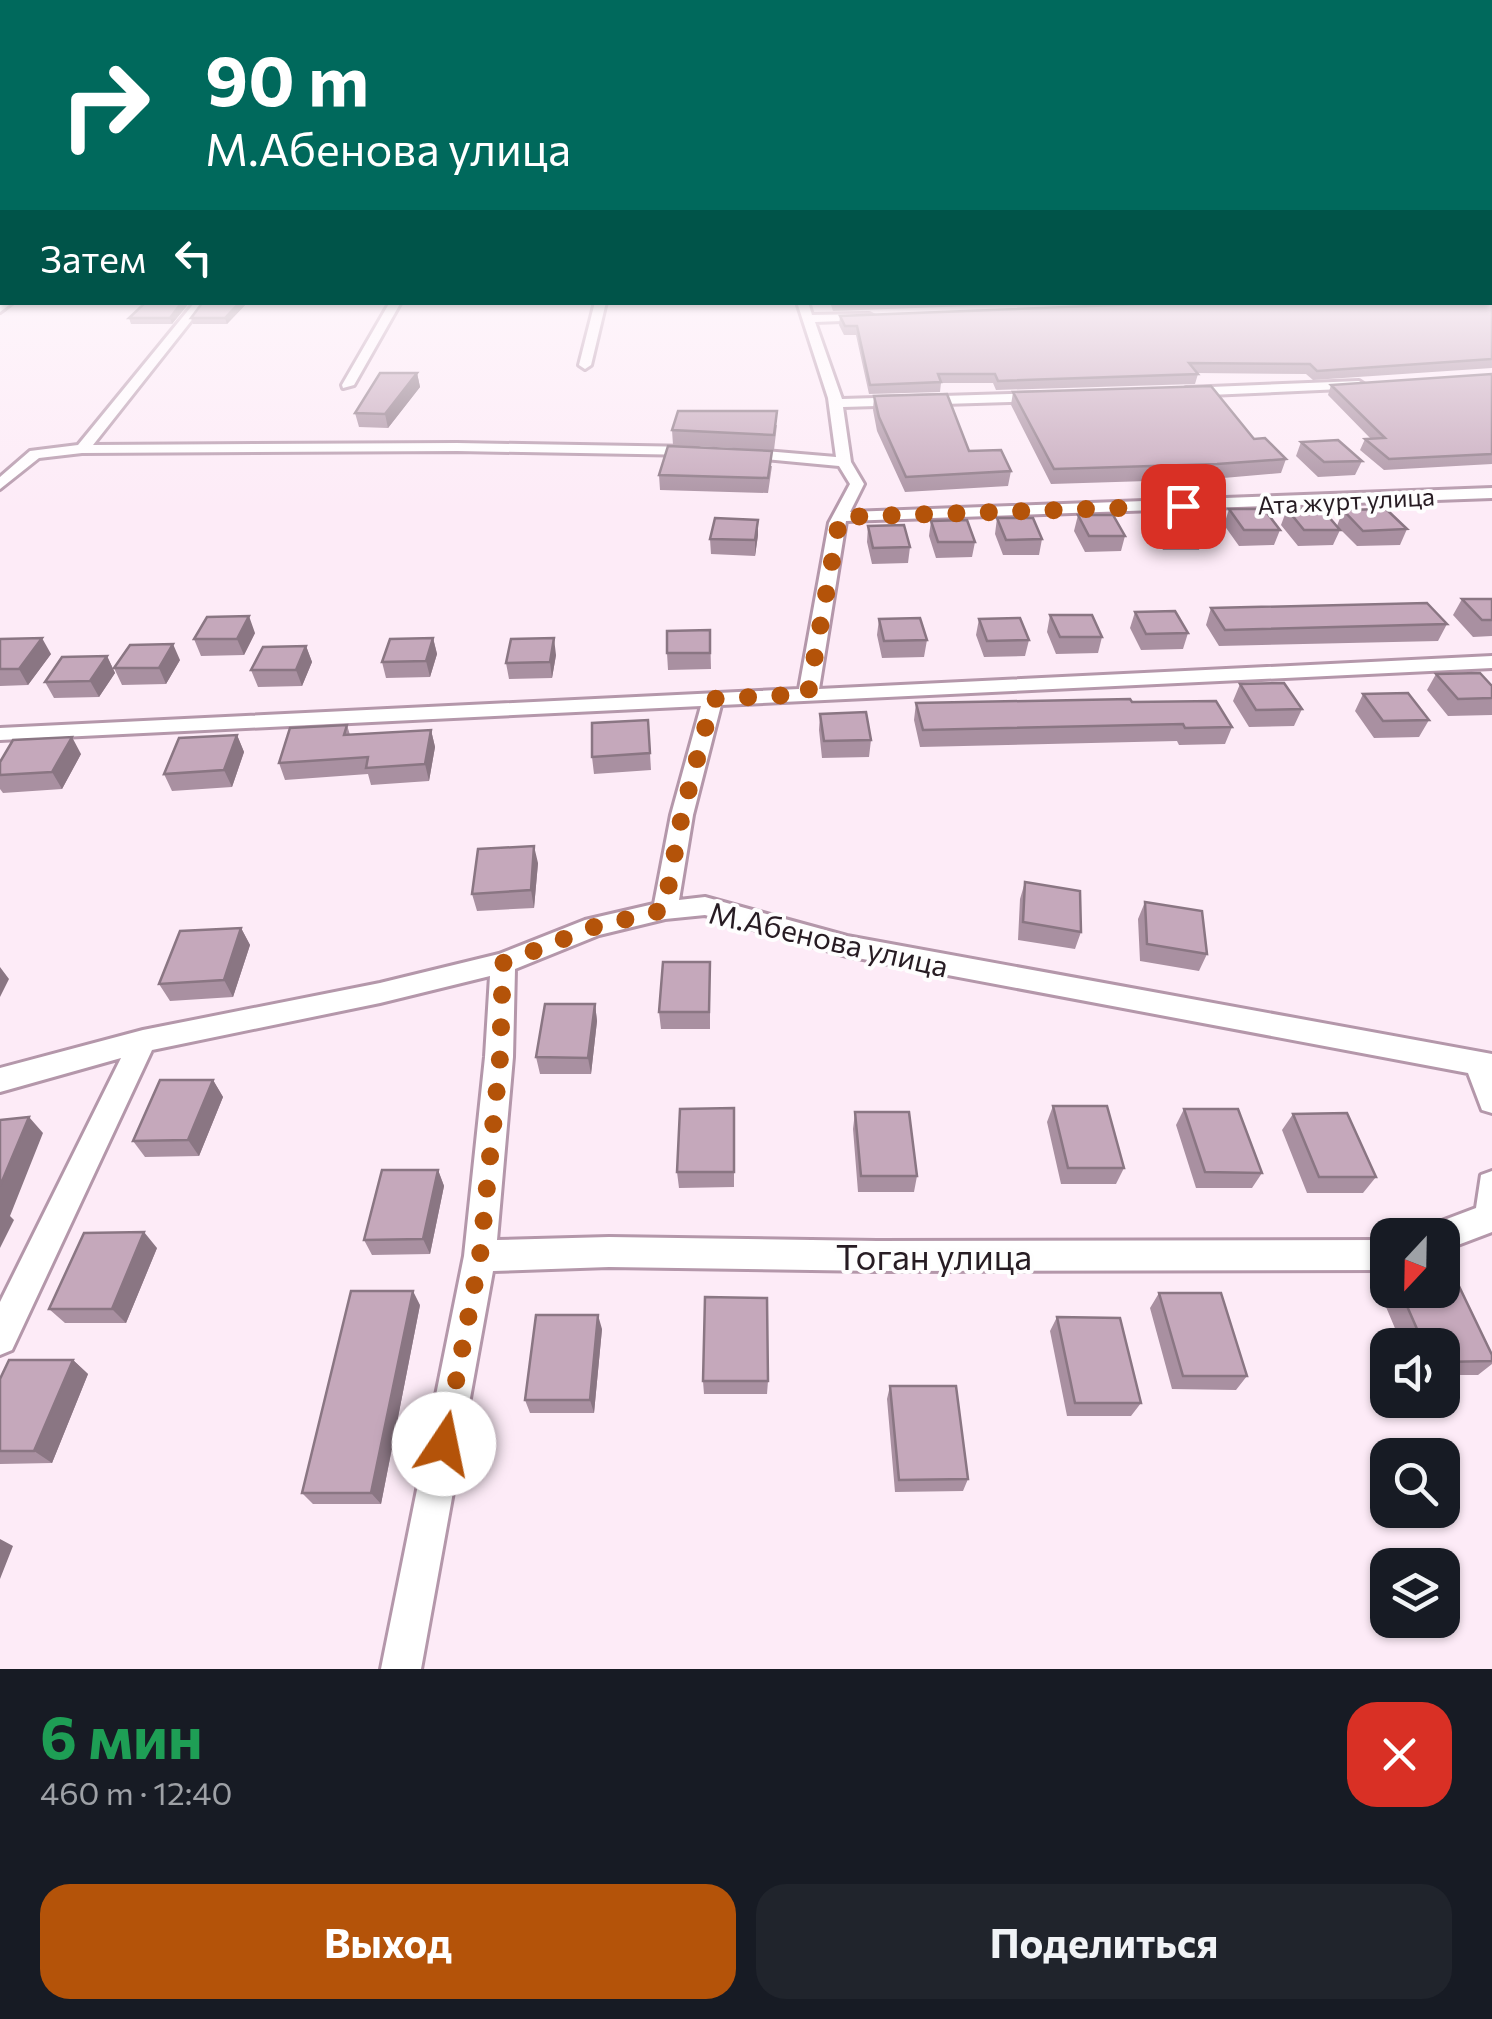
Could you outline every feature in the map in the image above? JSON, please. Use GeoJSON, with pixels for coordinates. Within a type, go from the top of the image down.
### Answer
{"type":"FeatureCollection","features":[{"type":"Feature","properties":{"kind":"street"},"geometry":{"type":"LineString","coordinates":[[82,450],[157,357]]}},
{"type":"Feature","properties":{"kind":"street"},"geometry":{"type":"LineString","coordinates":[[348,385],[364,357]]}},
{"type":"Feature","properties":{"kind":"street"},"geometry":{"type":"LineString","coordinates":[[584,365],[586,357]]}},
{"type":"Feature","properties":{"kind":"street"},"geometry":{"type":"LineString","coordinates":[[808,694],[840,517],[856,484],[844,462],[836,403],[821,357]]}},
{"type":"Feature","properties":{"kind":"street"},"geometry":{"type":"LineString","coordinates":[[1166,393],[1378,384]]}},
{"type":"Feature","properties":{"kind":"street"},"geometry":{"type":"LineString","coordinates":[[836,403],[1051,397]]}},
{"type":"Feature","properties":{"kind":"street"},"geometry":{"type":"LineString","coordinates":[[4,477],[35,454],[82,450],[457,447],[708,452]]}},
{"type":"Feature","properties":{"kind":"street"},"geometry":{"type":"LineString","coordinates":[[727,452],[844,462]]}},
{"type":"Feature","properties":{"kind":"street","name":"Ата журт улица"},"geometry":{"type":"LineString","coordinates":[[840,517],[1492,493]]}},
{"type":"Feature","properties":{"kind":"street"},"geometry":{"type":"LineString","coordinates":[[0,734],[1492,662]]}},
{"type":"Feature","properties":{"kind":"street"},"geometry":{"type":"LineString","coordinates":[[664,910],[682,815],[713,699]]}},
{"type":"Feature","properties":{"kind":"street","name":"М.Абенова улица"},"geometry":{"type":"LineString","coordinates":[[0,1080],[142,1041],[380,993],[503,963],[594,927],[664,910],[705,906],[847,946],[1486,1065]]}},
{"type":"Feature","properties":{"kind":"street"},"geometry":{"type":"LineString","coordinates":[[401,1669],[480,1256],[500,1058],[503,963]]}},
{"type":"Feature","properties":{"kind":"street"},"geometry":{"type":"LineString","coordinates":[[0,1338],[142,1041]]}},
{"type":"Feature","properties":{"kind":"street"},"geometry":{"type":"LineString","coordinates":[[1486,1065],[1492,1102]]}},
{"type":"Feature","properties":{"kind":"street"},"geometry":{"type":"LineString","coordinates":[[1460,1229],[1491,1218],[1492,1185]]}},
{"type":"Feature","properties":{"kind":"street","name":"Тоган улица"},"geometry":{"type":"LineString","coordinates":[[480,1256],[609,1252],[1370,1255]]}},
{"type":"Feature","properties":{"kind":"building"},"geometry":{"type":"Polygon","coordinates":[[[864,357],[1492,357],[1317,371],[1310,364],[1189,363],[1198,374],[998,381],[995,374],[938,374],[941,382],[870,385],[864,357]]]}},
{"type":"Feature","properties":{"kind":"building"},"geometry":{"type":"Polygon","coordinates":[[[380,373],[417,373],[385,414],[355,413],[380,373]]]}},
{"type":"Feature","properties":{"kind":"building"},"geometry":{"type":"Polygon","coordinates":[[[1492,374],[1492,454],[1389,459],[1365,439],[1385,438],[1331,385],[1492,374]]]}},
{"type":"Feature","properties":{"kind":"building"},"geometry":{"type":"Polygon","coordinates":[[[1211,386],[1254,439],[1265,438],[1286,459],[1054,469],[1013,392],[1211,386]]]}},
{"type":"Feature","properties":{"kind":"building"},"geometry":{"type":"Polygon","coordinates":[[[947,394],[969,451],[1001,450],[1011,471],[906,477],[879,417],[874,396],[947,394]]]}},
{"type":"Feature","properties":{"kind":"building"},"geometry":{"type":"Polygon","coordinates":[[[678,411],[777,411],[774,435],[672,430],[678,411]]]}},
{"type":"Feature","properties":{"kind":"building"},"geometry":{"type":"Polygon","coordinates":[[[1338,440],[1362,461],[1324,462],[1301,442],[1338,440]]]}},
{"type":"Feature","properties":{"kind":"building"},"geometry":{"type":"Polygon","coordinates":[[[668,446],[772,451],[768,478],[659,475],[668,446]]]}},
{"type":"Feature","properties":{"kind":"building"},"geometry":{"type":"Polygon","coordinates":[[[1229,509],[1264,509],[1280,530],[1244,530],[1229,509]]]}},
{"type":"Feature","properties":{"kind":"building"},"geometry":{"type":"Polygon","coordinates":[[[1287,509],[1322,509],[1340,530],[1304,530],[1287,509]]]}},
{"type":"Feature","properties":{"kind":"building"},"geometry":{"type":"Polygon","coordinates":[[[1386,509],[1407,529],[1363,531],[1343,510],[1386,509]]]}},
{"type":"Feature","properties":{"kind":"building"},"geometry":{"type":"Polygon","coordinates":[[[1154,513],[1189,513],[1204,534],[1168,534],[1154,513]]]}},
{"type":"Feature","properties":{"kind":"building"},"geometry":{"type":"Polygon","coordinates":[[[1078,515],[1113,515],[1125,536],[1089,536],[1078,515]]]}},
{"type":"Feature","properties":{"kind":"building"},"geometry":{"type":"Polygon","coordinates":[[[715,518],[758,520],[755,540],[710,539],[715,518]]]}},
{"type":"Feature","properties":{"kind":"building"},"geometry":{"type":"Polygon","coordinates":[[[997,518],[1033,518],[1042,539],[1006,540],[997,518]]]}},
{"type":"Feature","properties":{"kind":"building"},"geometry":{"type":"Polygon","coordinates":[[[967,520],[975,542],[938,542],[931,521],[967,520]]]}},
{"type":"Feature","properties":{"kind":"building"},"geometry":{"type":"Polygon","coordinates":[[[904,525],[910,547],[873,548],[868,526],[904,525]]]}},
{"type":"Feature","properties":{"kind":"building"},"geometry":{"type":"Polygon","coordinates":[[[1462,599],[1492,599],[1492,620],[1482,620],[1462,599]]]}},
{"type":"Feature","properties":{"kind":"building"},"geometry":{"type":"Polygon","coordinates":[[[1427,603],[1447,624],[1225,630],[1211,608],[1427,603]]]}},
{"type":"Feature","properties":{"kind":"building"},"geometry":{"type":"Polygon","coordinates":[[[1175,611],[1188,633],[1146,634],[1135,612],[1175,611]]]}},
{"type":"Feature","properties":{"kind":"building"},"geometry":{"type":"Polygon","coordinates":[[[1050,615],[1092,615],[1102,637],[1060,637],[1050,615]]]}},
{"type":"Feature","properties":{"kind":"building"},"geometry":{"type":"Polygon","coordinates":[[[249,616],[237,639],[194,639],[207,617],[249,616]]]}},
{"type":"Feature","properties":{"kind":"building"},"geometry":{"type":"Polygon","coordinates":[[[920,618],[927,640],[884,641],[879,619],[920,618]]]}},
{"type":"Feature","properties":{"kind":"building"},"geometry":{"type":"Polygon","coordinates":[[[1020,618],[1029,640],[987,641],[979,619],[1020,618]]]}},
{"type":"Feature","properties":{"kind":"building"},"geometry":{"type":"Polygon","coordinates":[[[710,630],[710,653],[667,653],[667,631],[710,630]]]}},
{"type":"Feature","properties":{"kind":"building"},"geometry":{"type":"Polygon","coordinates":[[[42,638],[19,669],[0,669],[0,639],[42,638]]]}},
{"type":"Feature","properties":{"kind":"building"},"geometry":{"type":"Polygon","coordinates":[[[433,638],[426,661],[382,662],[390,639],[433,638]]]}},
{"type":"Feature","properties":{"kind":"building"},"geometry":{"type":"Polygon","coordinates":[[[554,638],[550,662],[506,663],[511,639],[554,638]]]}},
{"type":"Feature","properties":{"kind":"building"},"geometry":{"type":"Polygon","coordinates":[[[173,644],[159,668],[114,668],[130,645],[173,644]]]}},
{"type":"Feature","properties":{"kind":"building"},"geometry":{"type":"Polygon","coordinates":[[[306,646],[296,670],[251,670],[263,647],[306,646]]]}},
{"type":"Feature","properties":{"kind":"building"},"geometry":{"type":"Polygon","coordinates":[[[107,656],[90,681],[45,682],[62,657],[107,656]]]}},
{"type":"Feature","properties":{"kind":"building"},"geometry":{"type":"Polygon","coordinates":[[[1480,673],[1492,686],[1492,698],[1458,699],[1436,674],[1480,673]]]}},
{"type":"Feature","properties":{"kind":"building"},"geometry":{"type":"Polygon","coordinates":[[[1284,683],[1302,709],[1256,710],[1240,684],[1284,683]]]}},
{"type":"Feature","properties":{"kind":"building"},"geometry":{"type":"Polygon","coordinates":[[[1408,693],[1429,720],[1383,721],[1363,694],[1408,693]]]}},
{"type":"Feature","properties":{"kind":"building"},"geometry":{"type":"Polygon","coordinates":[[[1216,701],[1232,727],[1185,728],[1183,724],[923,730],[916,703],[1216,701]]]}},
{"type":"Feature","properties":{"kind":"building"},"geometry":{"type":"Polygon","coordinates":[[[866,712],[871,740],[824,741],[820,714],[866,712]]]}},
{"type":"Feature","properties":{"kind":"building"},"geometry":{"type":"Polygon","coordinates":[[[648,720],[650,753],[592,757],[592,723],[648,720]]]}},
{"type":"Feature","properties":{"kind":"building"},"geometry":{"type":"Polygon","coordinates":[[[347,725],[344,735],[431,730],[425,764],[366,768],[368,757],[279,763],[290,728],[347,725]]]}},
{"type":"Feature","properties":{"kind":"building"},"geometry":{"type":"Polygon","coordinates":[[[237,735],[224,770],[164,774],[179,738],[237,735]]]}},
{"type":"Feature","properties":{"kind":"building"},"geometry":{"type":"Polygon","coordinates":[[[72,737],[52,772],[0,775],[0,762],[13,740],[72,737]]]}},
{"type":"Feature","properties":{"kind":"building"},"geometry":{"type":"Polygon","coordinates":[[[534,846],[531,890],[472,894],[478,849],[534,846]]]}},
{"type":"Feature","properties":{"kind":"building"},"geometry":{"type":"Polygon","coordinates":[[[1025,882],[1080,891],[1081,932],[1023,922],[1025,882]]]}},
{"type":"Feature","properties":{"kind":"building"},"geometry":{"type":"Polygon","coordinates":[[[1145,902],[1202,911],[1207,954],[1147,944],[1145,902]]]}},
{"type":"Feature","properties":{"kind":"building"},"geometry":{"type":"Polygon","coordinates":[[[241,928],[224,980],[159,984],[180,931],[241,928]]]}},
{"type":"Feature","properties":{"kind":"building"},"geometry":{"type":"Polygon","coordinates":[[[663,962],[710,962],[709,1012],[659,1012],[663,962]]]}},
{"type":"Feature","properties":{"kind":"building"},"geometry":{"type":"Polygon","coordinates":[[[545,1004],[595,1004],[588,1058],[536,1057],[545,1004]]]}},
{"type":"Feature","properties":{"kind":"building"},"geometry":{"type":"Polygon","coordinates":[[[160,1080],[213,1080],[188,1140],[133,1141],[160,1080]]]}},
{"type":"Feature","properties":{"kind":"building"},"geometry":{"type":"Polygon","coordinates":[[[1053,1106],[1107,1106],[1124,1168],[1068,1168],[1053,1106]]]}},
{"type":"Feature","properties":{"kind":"building"},"geometry":{"type":"Polygon","coordinates":[[[734,1108],[734,1172],[677,1172],[680,1109],[734,1108]]]}},
{"type":"Feature","properties":{"kind":"building"},"geometry":{"type":"Polygon","coordinates":[[[1184,1109],[1238,1109],[1262,1173],[1205,1172],[1184,1109]]]}},
{"type":"Feature","properties":{"kind":"building"},"geometry":{"type":"Polygon","coordinates":[[[855,1112],[909,1112],[917,1176],[861,1176],[855,1112]]]}},
{"type":"Feature","properties":{"kind":"building"},"geometry":{"type":"Polygon","coordinates":[[[1347,1113],[1376,1177],[1319,1177],[1293,1114],[1347,1113]]]}},
{"type":"Feature","properties":{"kind":"building"},"geometry":{"type":"Polygon","coordinates":[[[29,1117],[0,1186],[0,1120],[29,1117]]]}},
{"type":"Feature","properties":{"kind":"building"},"geometry":{"type":"Polygon","coordinates":[[[382,1170],[438,1170],[423,1239],[364,1240],[382,1170]]]}},
{"type":"Feature","properties":{"kind":"building"},"geometry":{"type":"Polygon","coordinates":[[[144,1232],[112,1309],[49,1309],[84,1233],[144,1232]]]}},
{"type":"Feature","properties":{"kind":"building"},"geometry":{"type":"Polygon","coordinates":[[[1460,1288],[1492,1361],[1460,1362],[1460,1328],[1417,1328],[1408,1308],[1460,1308],[1460,1288]]]}},
{"type":"Feature","properties":{"kind":"building"},"geometry":{"type":"Polygon","coordinates":[[[351,1291],[413,1291],[371,1493],[302,1493],[351,1291]]]}},
{"type":"Feature","properties":{"kind":"building"},"geometry":{"type":"Polygon","coordinates":[[[1159,1293],[1221,1293],[1247,1376],[1183,1376],[1159,1293]]]}},
{"type":"Feature","properties":{"kind":"building"},"geometry":{"type":"Polygon","coordinates":[[[705,1297],[767,1298],[768,1381],[703,1381],[705,1297]]]}},
{"type":"Feature","properties":{"kind":"building"},"geometry":{"type":"Polygon","coordinates":[[[536,1315],[598,1315],[590,1400],[525,1400],[536,1315]]]}},
{"type":"Feature","properties":{"kind":"building"},"geometry":{"type":"Polygon","coordinates":[[[1057,1317],[1120,1318],[1141,1403],[1075,1403],[1057,1317]]]}},
{"type":"Feature","properties":{"kind":"building"},"geometry":{"type":"Polygon","coordinates":[[[9,1360],[73,1360],[34,1451],[0,1451],[0,1379],[9,1360]]]}},
{"type":"Feature","properties":{"kind":"building"},"geometry":{"type":"Polygon","coordinates":[[[890,1386],[956,1386],[968,1479],[899,1480],[890,1386]]]}},
{"type":"Feature","properties":{"kind":"route"},"geometry":{"type":"LineString","coordinates":[[444,1444],[480,1256],[500,1058],[503,963],[594,927],[664,910],[682,815],[713,699],[808,694],[840,517],[1183,506]]}}]}
